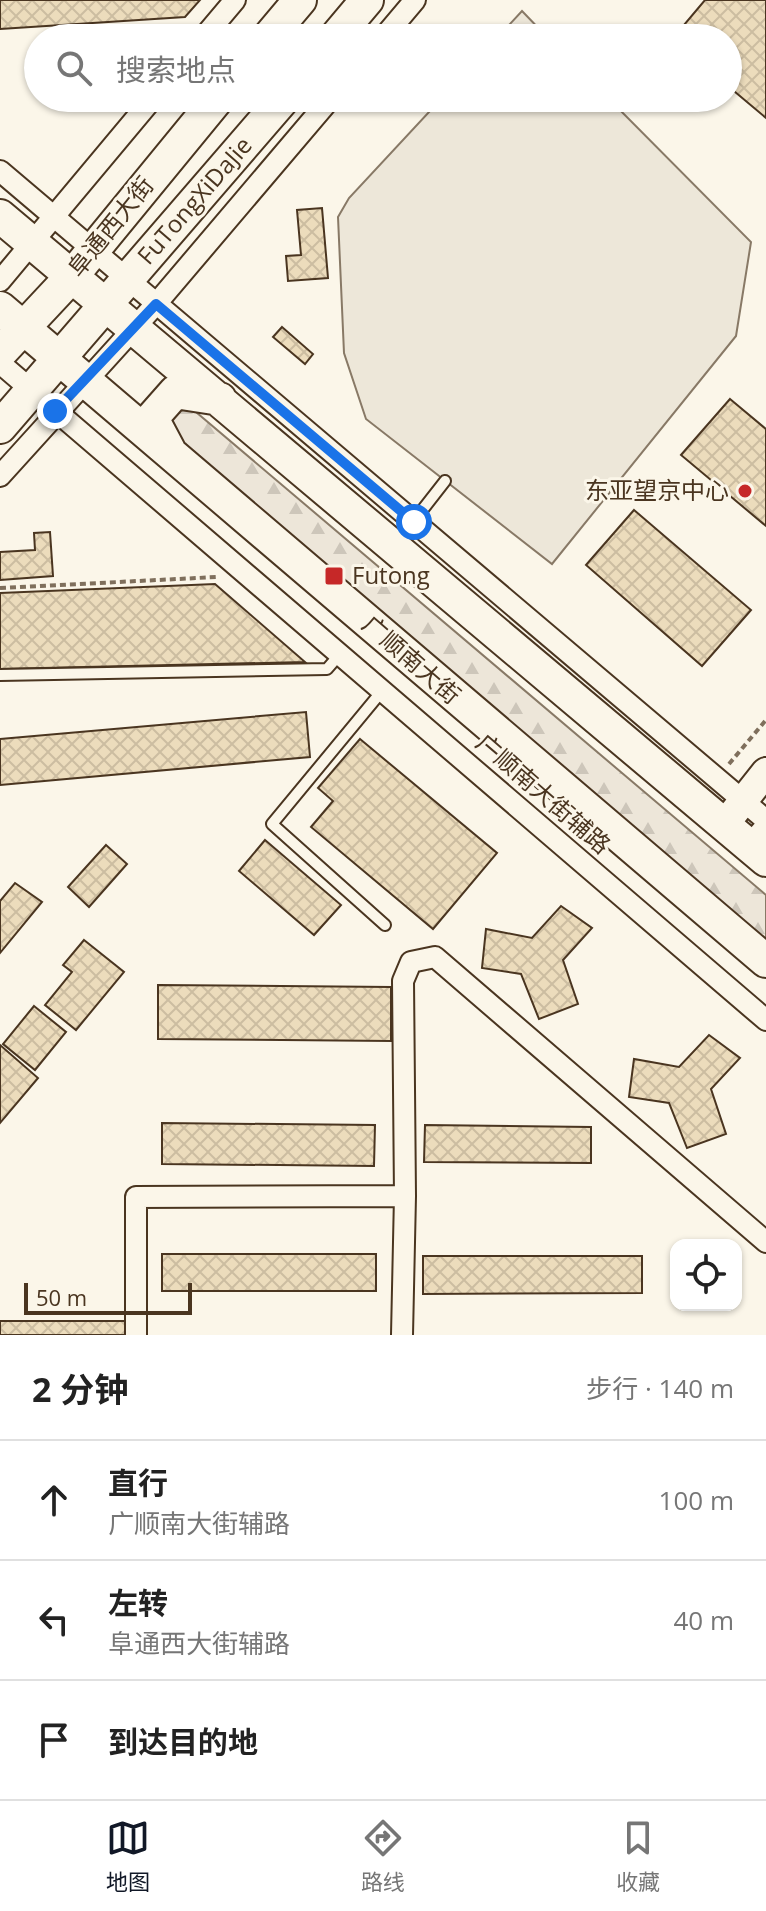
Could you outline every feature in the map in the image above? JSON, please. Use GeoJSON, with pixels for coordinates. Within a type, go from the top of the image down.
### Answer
{"type":"FeatureCollection","features":[{"type":"Feature","properties":{"kind":"main road"},"geometry":{"type":"LineString","coordinates":[[280,24],[300,0]]}},
{"type":"Feature","properties":{"kind":"main road"},"geometry":{"type":"LineString","coordinates":[[347,24],[367,0]]}},
{"type":"Feature","properties":{"kind":"main road","name":"阜通西大街"},"geometry":{"type":"LineString","coordinates":[[0,353],[12,318],[72,276],[206,112]]}},
{"type":"Feature","properties":{"kind":"main road","name":"FuTongXiDaJie"},"geometry":{"type":"LineString","coordinates":[[105,303],[272,112]]}},
{"type":"Feature","properties":{"kind":"main road"},"geometry":{"type":"LineString","coordinates":[[0,216],[220,399],[404,534],[762,840]]}},
{"type":"Feature","properties":{"kind":"main road","name":"阜通西大街"},"geometry":{"type":"LineString","coordinates":[[0,427],[105,303]]}},
{"type":"Feature","properties":{"kind":"main road","name":"广顺南大街"},"geometry":{"type":"LineString","coordinates":[[12,318],[766,961]]}},
{"type":"Feature","properties":{"kind":"main road"},"geometry":{"type":"LineString","coordinates":[[171,455],[152,418],[175,392],[220,399]]}},
{"type":"Feature","properties":{"kind":"main road"},"geometry":{"type":"LineString","coordinates":[[733,813],[766,772]]}},
{"type":"Feature","properties":{"kind":"street"},"geometry":{"type":"LineString","coordinates":[[215,24],[235,0]]}},
{"type":"Feature","properties":{"kind":"street"},"geometry":{"type":"LineString","coordinates":[[395,24],[415,0]]}},
{"type":"Feature","properties":{"kind":"street"},"geometry":{"type":"LineString","coordinates":[[0,281],[141,112]]}},
{"type":"Feature","properties":{"kind":"street"},"geometry":{"type":"LineString","coordinates":[[0,476],[55,411],[156,304],[319,112]]}},
{"type":"Feature","properties":{"kind":"street"},"geometry":{"type":"LineString","coordinates":[[0,171],[156,304],[404,534],[716,779],[733,813]]}},
{"type":"Feature","properties":{"kind":"street","name":"广顺南大街辅路"},"geometry":{"type":"LineString","coordinates":[[0,363],[766,1020]]}},
{"type":"Feature","properties":{"kind":"street"},"geometry":{"type":"LineString","coordinates":[[402,1335],[405,1196],[403,981],[411,962],[435,957],[766,1242]]}},
{"type":"Feature","properties":{"kind":"street"},"geometry":{"type":"LineString","coordinates":[[136,1335],[136,1197],[405,1196]]}},
{"type":"Feature","properties":{"kind":"lane"},"geometry":{"type":"LineString","coordinates":[[404,534],[445,481]]}},
{"type":"Feature","properties":{"kind":"lane"},"geometry":{"type":"LineString","coordinates":[[0,675],[327,669],[340,654]]}},
{"type":"Feature","properties":{"kind":"lane"},"geometry":{"type":"LineString","coordinates":[[382,691],[272,824],[385,925]]}},
{"type":"Feature","properties":{"kind":"path"},"geometry":{"type":"LineString","coordinates":[[0,588],[220,577]]}},
{"type":"Feature","properties":{"kind":"path"},"geometry":{"type":"LineString","coordinates":[[716,779],[766,720]]}},
{"type":"Feature","properties":{"kind":"green space"},"geometry":{"type":"Polygon","coordinates":[[[177,407],[190,407],[766,895],[766,941],[170,433],[167,420],[177,407]]]}},
{"type":"Feature","properties":{"kind":"shaded area"},"geometry":{"type":"Polygon","coordinates":[[[522,11],[535,24],[510,24],[522,11]]]}},
{"type":"Feature","properties":{"kind":"shaded area"},"geometry":{"type":"Polygon","coordinates":[[[429,112],[622,112],[751,242],[736,336],[552,564],[366,419],[344,353],[338,217],[349,198],[429,112]]]}},
{"type":"Feature","properties":{"kind":"building"},"geometry":{"type":"Polygon","coordinates":[[[0,0],[200,0],[185,17],[24,24],[24,27],[0,29],[0,0]]]}},
{"type":"Feature","properties":{"kind":"building"},"geometry":{"type":"Polygon","coordinates":[[[705,0],[766,0],[766,118],[742,98],[742,24],[685,24],[705,0]]]}},
{"type":"Feature","properties":{"kind":"building"},"geometry":{"type":"Polygon","coordinates":[[[322,208],[328,278],[288,281],[286,256],[301,255],[297,210],[322,208]]]}},
{"type":"Feature","properties":{"kind":"building"},"geometry":{"type":"Polygon","coordinates":[[[282,327],[313,354],[305,364],[273,337],[282,327]]]}},
{"type":"Feature","properties":{"kind":"building","name":"东亚望京中心"},"geometry":{"type":"Polygon","coordinates":[[[730,399],[766,429],[766,526],[681,455],[730,399]]]}},
{"type":"Feature","properties":{"kind":"building"},"geometry":{"type":"Polygon","coordinates":[[[634,510],[751,610],[702,666],[586,565],[634,510]]]}},
{"type":"Feature","properties":{"kind":"building"},"geometry":{"type":"Polygon","coordinates":[[[50,532],[53,576],[0,580],[0,552],[35,550],[34,533],[50,532]]]}},
{"type":"Feature","properties":{"kind":"building"},"geometry":{"type":"Polygon","coordinates":[[[215,584],[305,662],[0,669],[0,593],[215,584]]]}},
{"type":"Feature","properties":{"kind":"building"},"geometry":{"type":"Polygon","coordinates":[[[306,712],[310,757],[0,785],[0,739],[306,712]]]}},
{"type":"Feature","properties":{"kind":"building"},"geometry":{"type":"Polygon","coordinates":[[[360,739],[497,853],[433,929],[311,827],[333,801],[318,788],[360,739]]]}},
{"type":"Feature","properties":{"kind":"building"},"geometry":{"type":"Polygon","coordinates":[[[265,840],[341,905],[314,935],[239,871],[265,840]]]}},
{"type":"Feature","properties":{"kind":"building"},"geometry":{"type":"Polygon","coordinates":[[[106,845],[127,864],[89,907],[68,887],[106,845]]]}},
{"type":"Feature","properties":{"kind":"building"},"geometry":{"type":"Polygon","coordinates":[[[15,883],[42,902],[0,953],[0,901],[15,883]]]}},
{"type":"Feature","properties":{"kind":"building"},"geometry":{"type":"Polygon","coordinates":[[[561,906],[592,928],[563,960],[578,1004],[539,1019],[521,974],[482,968],[486,929],[532,938],[561,906]]]}},
{"type":"Feature","properties":{"kind":"building"},"geometry":{"type":"Polygon","coordinates":[[[84,940],[124,972],[76,1030],[45,1005],[72,972],[63,965],[84,940]]]}},
{"type":"Feature","properties":{"kind":"building"},"geometry":{"type":"Polygon","coordinates":[[[158,985],[391,987],[391,1041],[158,1039],[158,985]]]}},
{"type":"Feature","properties":{"kind":"building"},"geometry":{"type":"Polygon","coordinates":[[[34,1006],[66,1032],[35,1070],[3,1044],[34,1006]]]}},
{"type":"Feature","properties":{"kind":"building"},"geometry":{"type":"Polygon","coordinates":[[[709,1035],[740,1058],[711,1089],[726,1134],[687,1148],[669,1103],[629,1097],[634,1059],[679,1067],[709,1035]]]}},
{"type":"Feature","properties":{"kind":"building"},"geometry":{"type":"Polygon","coordinates":[[[0,1045],[38,1078],[0,1123],[0,1045]]]}},
{"type":"Feature","properties":{"kind":"building"},"geometry":{"type":"Polygon","coordinates":[[[162,1123],[375,1125],[374,1166],[162,1164],[162,1123]]]}},
{"type":"Feature","properties":{"kind":"building"},"geometry":{"type":"Polygon","coordinates":[[[425,1125],[591,1127],[591,1163],[424,1162],[425,1125]]]}},
{"type":"Feature","properties":{"kind":"building"},"geometry":{"type":"Polygon","coordinates":[[[162,1254],[376,1254],[376,1291],[162,1291],[162,1254]]]}},
{"type":"Feature","properties":{"kind":"building"},"geometry":{"type":"Polygon","coordinates":[[[423,1256],[642,1256],[642,1293],[423,1294],[423,1256]]]}},
{"type":"Feature","properties":{"kind":"building"},"geometry":{"type":"Polygon","coordinates":[[[0,1321],[125,1321],[125,1335],[0,1335],[0,1321]]]}},
{"type":"Feature","properties":{"kind":"place","name":"东亚望京中心"},"geometry":{"type":"Point","coordinates":[745,491]}},
{"type":"Feature","properties":{"kind":"place","name":"Futong"},"geometry":{"type":"Point","coordinates":[334,576]}},
{"type":"Feature","properties":{"kind":"route"},"geometry":{"type":"LineString","coordinates":[[55,411],[156,304],[414,522]]}}]}
